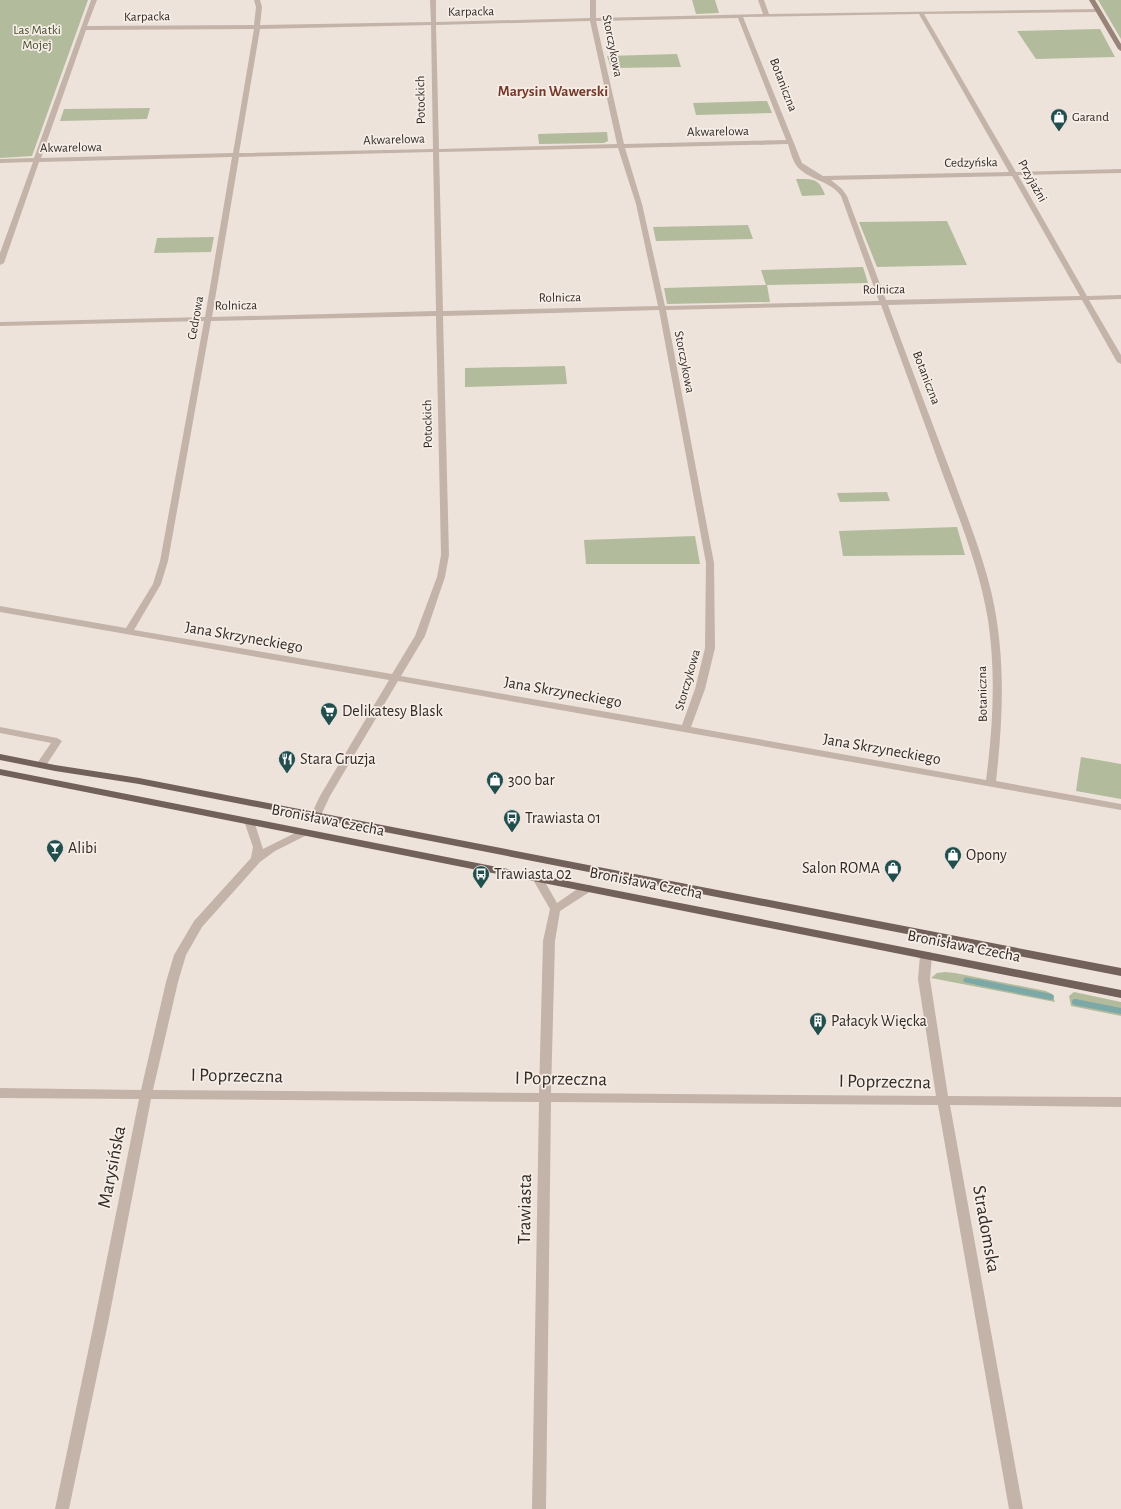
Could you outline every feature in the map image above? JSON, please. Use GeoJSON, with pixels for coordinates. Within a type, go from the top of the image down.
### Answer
{"type":"FeatureCollection","features":[{"type":"Feature","properties":{"kind":"main road","name":"Bronisława Czecha"},"geometry":{"type":"LineString","coordinates":[[0,757],[139,781],[1121,972]]}},
{"type":"Feature","properties":{"kind":"main road","name":"Bronisława Czecha"},"geometry":{"type":"LineString","coordinates":[[0,772],[1121,994]]}},
{"type":"Feature","properties":{"kind":"street"},"geometry":{"type":"LineString","coordinates":[[0,263],[94,0]]}},
{"type":"Feature","properties":{"kind":"street","name":"Cedrowa"},"geometry":{"type":"LineString","coordinates":[[128,632],[157,584],[164,560],[236,156],[257,27],[259,7],[258,0]]}},
{"type":"Feature","properties":{"kind":"street","name":"Potockich"},"geometry":{"type":"LineString","coordinates":[[316,815],[325,796],[420,636],[427,620],[441,577],[445,555],[433,0]]}},
{"type":"Feature","properties":{"kind":"street","name":"Storczykowa"},"geometry":{"type":"LineString","coordinates":[[593,0],[593,20],[621,146],[639,204],[654,267],[710,570],[710,648],[700,689],[685,730]]}},
{"type":"Feature","properties":{"kind":"street"},"geometry":{"type":"LineString","coordinates":[[761,0],[767,16]]}},
{"type":"Feature","properties":{"kind":"street"},"geometry":{"type":"LineString","coordinates":[[1092,0],[1121,49]]}},
{"type":"Feature","properties":{"kind":"street","name":"Karpacka"},"geometry":{"type":"LineString","coordinates":[[85,28],[434,24],[740,16],[1098,10]]}},
{"type":"Feature","properties":{"kind":"street","name":"Przyjaźni"},"geometry":{"type":"LineString","coordinates":[[921,13],[1121,362]]}},
{"type":"Feature","properties":{"kind":"street","name":"Botaniczna"},"geometry":{"type":"LineString","coordinates":[[740,16],[796,159],[804,169],[841,190],[844,196],[973,544],[988,598],[998,684],[997,728],[991,784]]}},
{"type":"Feature","properties":{"kind":"street","name":"Akwarelowa"},"geometry":{"type":"LineString","coordinates":[[0,161],[790,142]]}},
{"type":"Feature","properties":{"kind":"street","name":"Cedzyńska"},"geometry":{"type":"LineString","coordinates":[[822,178],[1121,171]]}},
{"type":"Feature","properties":{"kind":"street","name":"Rolnicza"},"geometry":{"type":"LineString","coordinates":[[0,324],[1121,296]]}},
{"type":"Feature","properties":{"kind":"street","name":"Jana Skrzyneckiego"},"geometry":{"type":"LineString","coordinates":[[0,610],[395,678],[1121,807]]}},
{"type":"Feature","properties":{"kind":"street"},"geometry":{"type":"LineString","coordinates":[[0,730],[57,741],[41,765]]}},
{"type":"Feature","properties":{"kind":"street"},"geometry":{"type":"LineString","coordinates":[[249,821],[257,842],[256,859]]}},
{"type":"Feature","properties":{"kind":"street","name":"Marysińska"},"geometry":{"type":"LineString","coordinates":[[62,1509],[101,1323],[146,1093],[172,982],[180,955],[197,926],[256,859],[286,840],[305,832]]}},
{"type":"Feature","properties":{"kind":"street"},"geometry":{"type":"LineString","coordinates":[[537,878],[555,909],[587,888]]}},
{"type":"Feature","properties":{"kind":"street","name":"Trawiasta"},"geometry":{"type":"LineString","coordinates":[[539,1509],[549,941],[555,909]]}},
{"type":"Feature","properties":{"kind":"street","name":"Stradomska"},"geometry":{"type":"LineString","coordinates":[[926,955],[924,979],[943,1101],[1016,1509]]}},
{"type":"Feature","properties":{"kind":"street","name":"I Poprzeczna"},"geometry":{"type":"LineString","coordinates":[[0,1092],[1121,1102]]}},
{"type":"Feature","properties":{"kind":"green space","name":"Las Matki Mojej"},"geometry":{"type":"Polygon","coordinates":[[[0,0],[88,0],[32,156],[0,158],[0,0]]]}},
{"type":"Feature","properties":{"kind":"green space"},"geometry":{"type":"Polygon","coordinates":[[[692,0],[715,0],[719,13],[696,14],[692,0]]]}},
{"type":"Feature","properties":{"kind":"green space"},"geometry":{"type":"Polygon","coordinates":[[[1098,0],[1121,0],[1121,39],[1098,0]]]}},
{"type":"Feature","properties":{"kind":"green space"},"geometry":{"type":"Polygon","coordinates":[[[1100,29],[1115,57],[1036,59],[1017,31],[1100,29]]]}},
{"type":"Feature","properties":{"kind":"green space"},"geometry":{"type":"Polygon","coordinates":[[[677,54],[681,67],[611,68],[607,56],[677,54]]]}},
{"type":"Feature","properties":{"kind":"green space"},"geometry":{"type":"Polygon","coordinates":[[[767,101],[772,113],[696,115],[693,103],[767,101]]]}},
{"type":"Feature","properties":{"kind":"green space"},"geometry":{"type":"Polygon","coordinates":[[[150,108],[147,119],[60,121],[64,109],[150,108]]]}},
{"type":"Feature","properties":{"kind":"green space"},"geometry":{"type":"Polygon","coordinates":[[[607,132],[608,141],[604,143],[539,144],[538,134],[607,132]]]}},
{"type":"Feature","properties":{"kind":"green space"},"geometry":{"type":"Polygon","coordinates":[[[796,179],[807,179],[818,182],[825,195],[802,196],[796,179]]]}},
{"type":"Feature","properties":{"kind":"green space"},"geometry":{"type":"Polygon","coordinates":[[[947,221],[967,265],[877,267],[859,222],[947,221]]]}},
{"type":"Feature","properties":{"kind":"green space"},"geometry":{"type":"Polygon","coordinates":[[[748,225],[753,239],[656,241],[653,227],[748,225]]]}},
{"type":"Feature","properties":{"kind":"green space"},"geometry":{"type":"Polygon","coordinates":[[[214,237],[211,252],[154,253],[157,238],[214,237]]]}},
{"type":"Feature","properties":{"kind":"green space"},"geometry":{"type":"Polygon","coordinates":[[[863,267],[868,283],[767,285],[770,302],[667,304],[664,288],[766,285],[761,270],[863,267]]]}},
{"type":"Feature","properties":{"kind":"green space"},"geometry":{"type":"Polygon","coordinates":[[[565,366],[567,384],[465,387],[465,368],[565,366]]]}},
{"type":"Feature","properties":{"kind":"green space"},"geometry":{"type":"Polygon","coordinates":[[[887,492],[890,501],[840,502],[837,493],[887,492]]]}},
{"type":"Feature","properties":{"kind":"green space"},"geometry":{"type":"Polygon","coordinates":[[[957,527],[965,555],[843,556],[839,531],[957,527]]]}},
{"type":"Feature","properties":{"kind":"green space"},"geometry":{"type":"Polygon","coordinates":[[[695,536],[700,564],[586,564],[584,540],[695,536]]]}},
{"type":"Feature","properties":{"kind":"green space"},"geometry":{"type":"Polygon","coordinates":[[[1081,757],[1121,764],[1121,799],[1076,791],[1081,757]]]}},
{"type":"Feature","properties":{"kind":"green space"},"geometry":{"type":"Polygon","coordinates":[[[945,972],[1046,991],[1052,994],[1055,1002],[931,978],[937,973],[945,972]]]}},
{"type":"Feature","properties":{"kind":"green space"},"geometry":{"type":"Polygon","coordinates":[[[1074,992],[1121,1002],[1121,1016],[1071,1006],[1069,996],[1074,992]]]}},
{"type":"Feature","properties":{"kind":"waterway"},"geometry":{"type":"LineString","coordinates":[[966,980],[981,983]]}},
{"type":"Feature","properties":{"kind":"waterway"},"geometry":{"type":"LineString","coordinates":[[977,982],[981,983]]}},
{"type":"Feature","properties":{"kind":"waterway"},"geometry":{"type":"LineString","coordinates":[[981,983],[1051,997]]}},
{"type":"Feature","properties":{"kind":"waterway"},"geometry":{"type":"LineString","coordinates":[[1075,1002],[1121,1011]]}},
{"type":"Feature","properties":{"kind":"place","name":"Garand"},"geometry":{"type":"Point","coordinates":[1059,132]}},
{"type":"Feature","properties":{"kind":"place","name":"Delikatesy Blask"},"geometry":{"type":"Point","coordinates":[329,726]}},
{"type":"Feature","properties":{"kind":"place","name":"Stara Gruzja"},"geometry":{"type":"Point","coordinates":[287,774]}},
{"type":"Feature","properties":{"kind":"place","name":"300 bar"},"geometry":{"type":"Point","coordinates":[495,795]}},
{"type":"Feature","properties":{"kind":"place","name":"Trawiasta 01"},"geometry":{"type":"Point","coordinates":[512,833]}},
{"type":"Feature","properties":{"kind":"place","name":"Alibi"},"geometry":{"type":"Point","coordinates":[55,863]}},
{"type":"Feature","properties":{"kind":"place","name":"Opony"},"geometry":{"type":"Point","coordinates":[953,870]}},
{"type":"Feature","properties":{"kind":"place","name":"Salon ROMA"},"geometry":{"type":"Point","coordinates":[893,883]}},
{"type":"Feature","properties":{"kind":"place","name":"Trawiasta 02"},"geometry":{"type":"Point","coordinates":[481,889]}},
{"type":"Feature","properties":{"kind":"place","name":"Pałacyk Więcka"},"geometry":{"type":"Point","coordinates":[818,1036]}},
{"type":"Feature","properties":{"kind":"district","name":"Marysin Wawerski"},"geometry":{"type":"Point","coordinates":[553,91]}}]}
